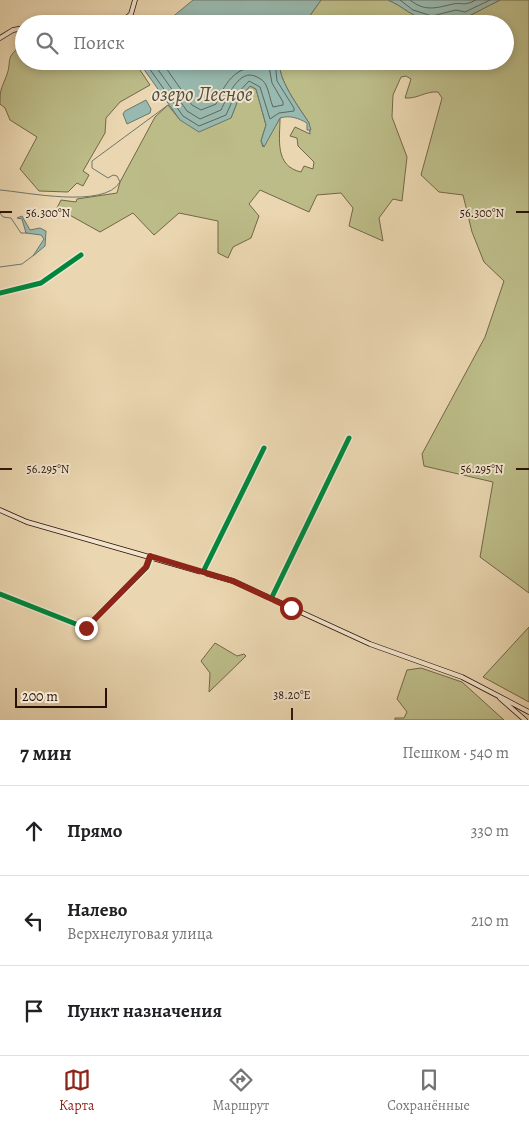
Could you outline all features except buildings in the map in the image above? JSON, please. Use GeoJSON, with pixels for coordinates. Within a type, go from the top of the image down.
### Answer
{"type":"FeatureCollection","features":[{"type":"Feature","properties":{"kind":"main road"},"geometry":{"type":"LineString","coordinates":[[130,15],[135,0]]}},
{"type":"Feature","properties":{"kind":"main road"},"geometry":{"type":"LineString","coordinates":[[0,38],[15,30]]}},
{"type":"Feature","properties":{"kind":"main road"},"geometry":{"type":"LineString","coordinates":[[0,510],[35,524],[233,581],[370,644],[454,674],[529,712]]}},
{"type":"Feature","properties":{"kind":"main road"},"geometry":{"type":"LineString","coordinates":[[494,694],[524,720]]}},
{"type":"Feature","properties":{"kind":"street"},"geometry":{"type":"LineString","coordinates":[[0,293],[41,283],[81,255]]}},
{"type":"Feature","properties":{"kind":"street"},"geometry":{"type":"LineString","coordinates":[[271,599],[349,438]]}},
{"type":"Feature","properties":{"kind":"street"},"geometry":{"type":"LineString","coordinates":[[203,572],[264,448]]}},
{"type":"Feature","properties":{"kind":"street"},"geometry":{"type":"LineString","coordinates":[[0,594],[86,628],[146,567],[150,556]]}},
{"type":"Feature","properties":{"kind":"green space"},"geometry":{"type":"Polygon","coordinates":[[[321,0],[388,0],[415,15],[310,15],[321,0]]]}},
{"type":"Feature","properties":{"kind":"green space"},"geometry":{"type":"Polygon","coordinates":[[[500,0],[529,0],[529,593],[480,557],[493,482],[424,466],[422,454],[485,337],[504,281],[484,262],[472,232],[463,195],[439,192],[421,175],[442,98],[438,92],[405,98],[411,79],[406,76],[401,77],[393,95],[392,117],[407,157],[402,201],[393,199],[379,218],[383,241],[349,226],[353,208],[341,193],[317,195],[309,212],[260,190],[249,204],[259,216],[251,238],[233,247],[228,258],[218,253],[218,221],[179,213],[154,235],[133,213],[100,232],[57,208],[61,200],[76,202],[77,199],[117,193],[120,182],[155,117],[168,105],[180,120],[231,118],[238,100],[250,86],[256,89],[266,125],[261,141],[263,147],[280,118],[280,150],[282,158],[292,169],[301,172],[304,166],[313,169],[314,162],[298,146],[297,138],[290,136],[295,127],[310,134],[309,123],[281,75],[280,70],[514,70],[514,15],[471,15],[500,0]]]}},
{"type":"Feature","properties":{"kind":"green space"},"geometry":{"type":"Polygon","coordinates":[[[15,51],[15,70],[140,70],[150,85],[120,102],[106,118],[105,133],[83,171],[89,175],[83,186],[77,183],[68,192],[39,191],[20,169],[37,137],[10,120],[5,108],[0,104],[1,90],[15,51]]]}},
{"type":"Feature","properties":{"kind":"green space"},"geometry":{"type":"Polygon","coordinates":[[[529,627],[529,702],[483,677],[529,627]]]}},
{"type":"Feature","properties":{"kind":"green space"},"geometry":{"type":"Polygon","coordinates":[[[215,643],[237,656],[244,654],[246,656],[209,692],[210,673],[201,661],[215,643]]]}},
{"type":"Feature","properties":{"kind":"green space"},"geometry":{"type":"Polygon","coordinates":[[[421,668],[462,682],[504,720],[395,720],[395,718],[404,718],[407,712],[397,699],[407,670],[421,668]]]}},
{"type":"Feature","properties":{"kind":"water","name":"озеро Лесное"},"geometry":{"type":"Polygon","coordinates":[[[193,0],[321,0],[310,15],[175,15],[193,0]]]}},
{"type":"Feature","properties":{"kind":"water"},"geometry":{"type":"Polygon","coordinates":[[[388,0],[500,0],[471,15],[415,15],[388,0]]]}},
{"type":"Feature","properties":{"kind":"water","name":"озеро Лесное"},"geometry":{"type":"Polygon","coordinates":[[[144,70],[280,70],[285,83],[309,123],[311,130],[307,130],[307,123],[300,120],[291,117],[280,118],[264,147],[261,141],[266,125],[256,89],[250,86],[238,100],[231,118],[199,132],[180,120],[144,70]]]}},
{"type":"Feature","properties":{"kind":"water"},"geometry":{"type":"Polygon","coordinates":[[[146,100],[151,109],[150,113],[127,124],[123,114],[125,111],[146,100]]]}},
{"type":"Feature","properties":{"kind":"water"},"geometry":{"type":"Polygon","coordinates":[[[22,216],[30,230],[40,228],[46,231],[45,246],[33,256],[44,239],[41,235],[26,233],[22,219],[17,218],[22,216]]]}},
{"type":"Feature","properties":{"kind":"waterway"},"geometry":{"type":"LineString","coordinates":[[0,190],[64,197],[98,195],[111,190],[120,182],[117,176],[113,175],[108,178],[92,168],[92,161],[168,105]]}},
{"type":"Feature","properties":{"kind":"waterway"},"geometry":{"type":"LineString","coordinates":[[0,213],[3,217],[11,218],[21,233],[27,233]]}},
{"type":"Feature","properties":{"kind":"waterway"},"geometry":{"type":"LineString","coordinates":[[0,267],[22,264],[34,255]]}},
{"type":"Feature","properties":{"kind":"cycle path"},"geometry":{"type":"LineString","coordinates":[[0,293],[41,283],[81,255]]}},
{"type":"Feature","properties":{"kind":"cycle path"},"geometry":{"type":"LineString","coordinates":[[271,599],[349,438]]}},
{"type":"Feature","properties":{"kind":"cycle path"},"geometry":{"type":"LineString","coordinates":[[203,572],[264,448]]}},
{"type":"Feature","properties":{"kind":"cycle path"},"geometry":{"type":"LineString","coordinates":[[0,594],[86,628],[147,567],[151,556]]}},
{"type":"Feature","properties":{"kind":"route"},"geometry":{"type":"LineString","coordinates":[[86,628],[146,567],[150,556],[233,581],[291,608]]}}]}
